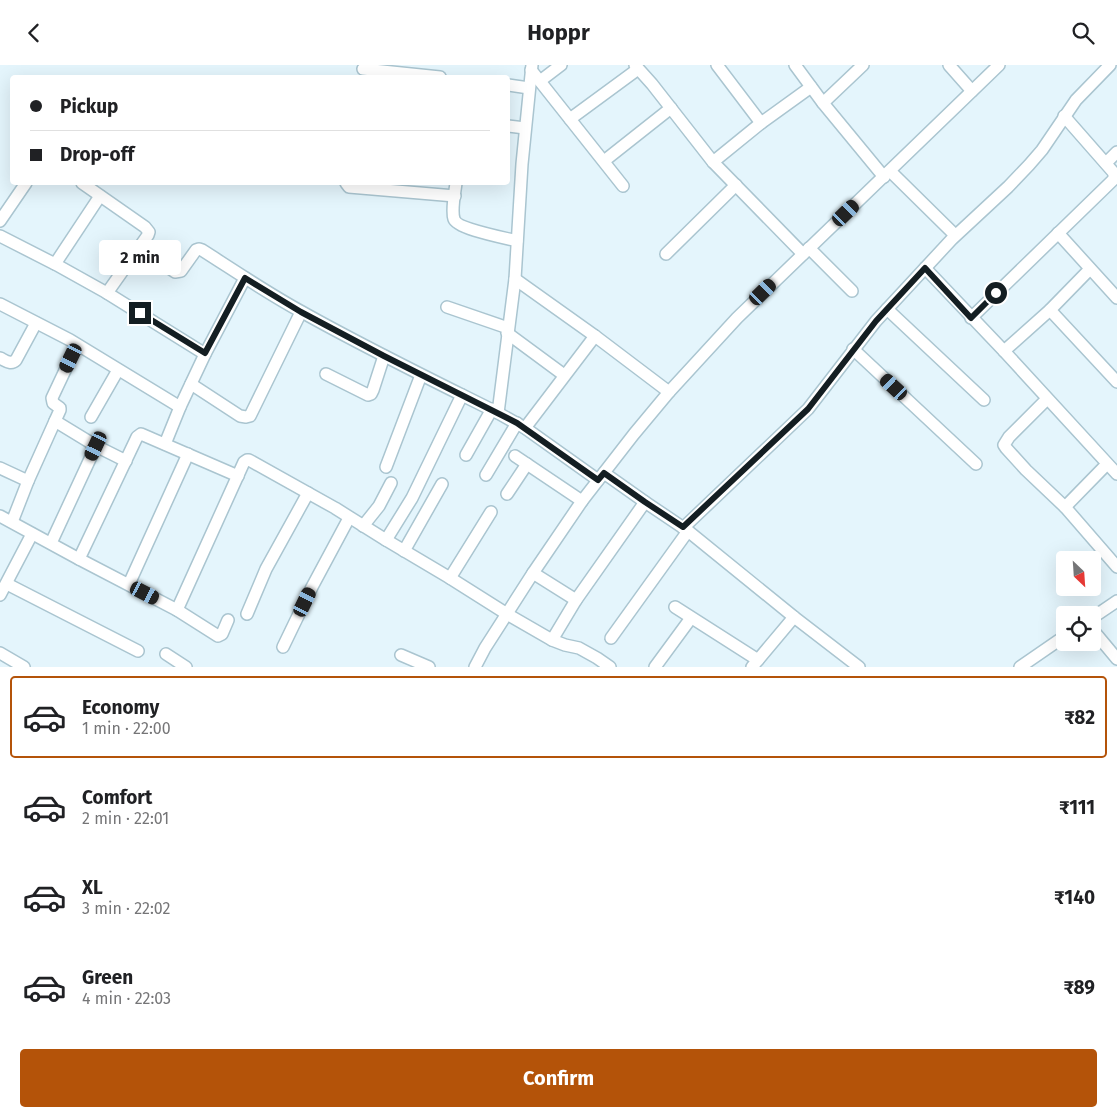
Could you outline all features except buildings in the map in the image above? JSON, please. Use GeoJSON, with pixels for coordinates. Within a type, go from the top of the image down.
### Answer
{"type":"FeatureCollection","features":[{"type":"Feature","properties":{"kind":"street"},"geometry":{"type":"LineString","coordinates":[[540,81],[560,65]]}},
{"type":"Feature","properties":{"kind":"street"},"geometry":{"type":"LineString","coordinates":[[717,65],[761,123]]}},
{"type":"Feature","properties":{"kind":"street"},"geometry":{"type":"LineString","coordinates":[[795,65],[823,103],[887,174],[955,235]]}},
{"type":"Feature","properties":{"kind":"street"},"geometry":{"type":"LineString","coordinates":[[823,103],[863,65]]}},
{"type":"Feature","properties":{"kind":"street"},"geometry":{"type":"LineString","coordinates":[[949,65],[972,91]]}},
{"type":"Feature","properties":{"kind":"street"},"geometry":{"type":"LineString","coordinates":[[475,667],[533,573],[582,501],[669,392],[737,318],[999,65]]}},
{"type":"Feature","properties":{"kind":"street"},"geometry":{"type":"LineString","coordinates":[[611,638],[685,529],[808,409],[853,349],[887,309],[955,235],[1008,187],[1029,165],[1042,150],[1076,100],[1110,65]]}},
{"type":"Feature","properties":{"kind":"street"},"geometry":{"type":"LineString","coordinates":[[532,67],[540,81],[622,186]]}},
{"type":"Feature","properties":{"kind":"street"},"geometry":{"type":"LineString","coordinates":[[466,455],[495,411],[515,279],[525,128],[532,67]]}},
{"type":"Feature","properties":{"kind":"street"},"geometry":{"type":"LineString","coordinates":[[570,119],[636,67],[652,84],[713,162],[806,251],[852,291]]}},
{"type":"Feature","properties":{"kind":"street"},"geometry":{"type":"LineString","coordinates":[[364,69],[401,69],[430,75]]}},
{"type":"Feature","properties":{"kind":"street"},"geometry":{"type":"LineString","coordinates":[[510,85],[529,88]]}},
{"type":"Feature","properties":{"kind":"street"},"geometry":{"type":"LineString","coordinates":[[713,162],[761,123],[811,87]]}},
{"type":"Feature","properties":{"kind":"street"},"geometry":{"type":"LineString","coordinates":[[604,161],[671,108]]}},
{"type":"Feature","properties":{"kind":"street"},"geometry":{"type":"LineString","coordinates":[[971,318],[1113,180],[1114,173],[1064,116]]}},
{"type":"Feature","properties":{"kind":"street"},"geometry":{"type":"LineString","coordinates":[[510,126],[525,128]]}},
{"type":"Feature","properties":{"kind":"street"},"geometry":{"type":"LineString","coordinates":[[1106,163],[1117,152]]}},
{"type":"Feature","properties":{"kind":"street"},"geometry":{"type":"LineString","coordinates":[[0,221],[25,185]]}},
{"type":"Feature","properties":{"kind":"street"},"geometry":{"type":"LineString","coordinates":[[85,185],[149,232],[107,293]]}},
{"type":"Feature","properties":{"kind":"street"},"geometry":{"type":"LineString","coordinates":[[348,185],[349,187],[455,197]]}},
{"type":"Feature","properties":{"kind":"street"},"geometry":{"type":"LineString","coordinates":[[456,185],[454,219],[457,223],[470,229],[517,241]]}},
{"type":"Feature","properties":{"kind":"street"},"geometry":{"type":"LineString","coordinates":[[666,254],[736,185]]}},
{"type":"Feature","properties":{"kind":"street"},"geometry":{"type":"LineString","coordinates":[[54,264],[100,195]]}},
{"type":"Feature","properties":{"kind":"street"},"geometry":{"type":"LineString","coordinates":[[1058,233],[1117,298]]}},
{"type":"Feature","properties":{"kind":"street"},"geometry":{"type":"LineString","coordinates":[[0,235],[107,293],[205,353]]}},
{"type":"Feature","properties":{"kind":"street"},"geometry":{"type":"LineString","coordinates":[[139,248],[175,272],[181,271],[196,250],[199,249],[301,312],[521,425],[685,529],[794,617],[846,663],[859,667]]}},
{"type":"Feature","properties":{"kind":"street"},"geometry":{"type":"LineString","coordinates":[[925,268],[1117,475]]}},
{"type":"Feature","properties":{"kind":"street"},"geometry":{"type":"LineString","coordinates":[[1004,351],[1050,310],[1090,269]]}},
{"type":"Feature","properties":{"kind":"street"},"geometry":{"type":"LineString","coordinates":[[165,444],[205,353],[245,278]]}},
{"type":"Feature","properties":{"kind":"street"},"geometry":{"type":"LineString","coordinates":[[515,279],[669,392]]}},
{"type":"Feature","properties":{"kind":"street"},"geometry":{"type":"LineString","coordinates":[[0,304],[77,345],[180,407]]}},
{"type":"Feature","properties":{"kind":"street"},"geometry":{"type":"LineString","coordinates":[[447,307],[508,331],[564,375]]}},
{"type":"Feature","properties":{"kind":"street"},"geometry":{"type":"LineString","coordinates":[[887,309],[984,399]]}},
{"type":"Feature","properties":{"kind":"street"},"geometry":{"type":"LineString","coordinates":[[1050,310],[1117,382]]}},
{"type":"Feature","properties":{"kind":"street"},"geometry":{"type":"LineString","coordinates":[[191,384],[240,416],[250,416],[301,312]]}},
{"type":"Feature","properties":{"kind":"street"},"geometry":{"type":"LineString","coordinates":[[0,358],[8,362],[14,362],[36,323]]}},
{"type":"Feature","properties":{"kind":"street"},"geometry":{"type":"LineString","coordinates":[[486,475],[521,425],[595,336]]}},
{"type":"Feature","properties":{"kind":"street"},"geometry":{"type":"LineString","coordinates":[[12,522],[60,410],[53,403],[52,398],[77,345]]}},
{"type":"Feature","properties":{"kind":"street"},"geometry":{"type":"LineString","coordinates":[[853,349],[976,464]]}},
{"type":"Feature","properties":{"kind":"street"},"geometry":{"type":"LineString","coordinates":[[326,374],[368,395],[373,391],[384,356]]}},
{"type":"Feature","properties":{"kind":"street"},"geometry":{"type":"LineString","coordinates":[[91,417],[118,370]]}},
{"type":"Feature","properties":{"kind":"street"},"geometry":{"type":"LineString","coordinates":[[386,467],[422,375]]}},
{"type":"Feature","properties":{"kind":"street"},"geometry":{"type":"LineString","coordinates":[[386,540],[412,498],[462,395]]}},
{"type":"Feature","properties":{"kind":"street"},"geometry":{"type":"LineString","coordinates":[[1047,399],[1009,437],[1004,445],[1026,470],[1065,507],[1117,567]]}},
{"type":"Feature","properties":{"kind":"street"},"geometry":{"type":"LineString","coordinates":[[54,421],[126,461]]}},
{"type":"Feature","properties":{"kind":"street"},"geometry":{"type":"LineString","coordinates":[[79,559],[139,435],[142,434],[238,476]]}},
{"type":"Feature","properties":{"kind":"street"},"geometry":{"type":"LineString","coordinates":[[51,543],[96,446]]}},
{"type":"Feature","properties":{"kind":"street"},"geometry":{"type":"LineString","coordinates":[[129,584],[188,454]]}},
{"type":"Feature","properties":{"kind":"street"},"geometry":{"type":"LineString","coordinates":[[515,457],[582,501]]}},
{"type":"Feature","properties":{"kind":"street"},"geometry":{"type":"LineString","coordinates":[[177,609],[244,462],[250,460],[335,508],[552,640],[579,648],[610,667]]}},
{"type":"Feature","properties":{"kind":"street"},"geometry":{"type":"LineString","coordinates":[[1065,507],[1107,464]]}},
{"type":"Feature","properties":{"kind":"street"},"geometry":{"type":"LineString","coordinates":[[507,494],[527,465]]}},
{"type":"Feature","properties":{"kind":"street"},"geometry":{"type":"LineString","coordinates":[[0,468],[28,481]]}},
{"type":"Feature","properties":{"kind":"street"},"geometry":{"type":"LineString","coordinates":[[363,526],[378,506],[391,483]]}},
{"type":"Feature","properties":{"kind":"street"},"geometry":{"type":"LineString","coordinates":[[404,551],[442,484]]}},
{"type":"Feature","properties":{"kind":"street"},"geometry":{"type":"LineString","coordinates":[[247,614],[266,569],[308,493]]}},
{"type":"Feature","properties":{"kind":"street"},"geometry":{"type":"LineString","coordinates":[[552,640],[576,600],[645,502]]}},
{"type":"Feature","properties":{"kind":"street"},"geometry":{"type":"LineString","coordinates":[[450,578],[491,512]]}},
{"type":"Feature","properties":{"kind":"street"},"geometry":{"type":"LineString","coordinates":[[0,516],[177,609],[218,636],[222,634],[228,620]]}},
{"type":"Feature","properties":{"kind":"street"},"geometry":{"type":"LineString","coordinates":[[283,647],[312,587],[349,518]]}},
{"type":"Feature","properties":{"kind":"street"},"geometry":{"type":"LineString","coordinates":[[0,595],[32,534]]}},
{"type":"Feature","properties":{"kind":"street"},"geometry":{"type":"LineString","coordinates":[[533,573],[576,600]]}},
{"type":"Feature","properties":{"kind":"street"},"geometry":{"type":"LineString","coordinates":[[7,583],[138,651]]}},
{"type":"Feature","properties":{"kind":"street"},"geometry":{"type":"LineString","coordinates":[[1101,612],[1117,601]]}},
{"type":"Feature","properties":{"kind":"street"},"geometry":{"type":"LineString","coordinates":[[675,607],[755,664],[794,617]]}},
{"type":"Feature","properties":{"kind":"street"},"geometry":{"type":"LineString","coordinates":[[655,667],[691,618]]}},
{"type":"Feature","properties":{"kind":"street"},"geometry":{"type":"LineString","coordinates":[[1101,640],[1117,659]]}},
{"type":"Feature","properties":{"kind":"street"},"geometry":{"type":"LineString","coordinates":[[1020,667],[1056,642]]}},
{"type":"Feature","properties":{"kind":"street"},"geometry":{"type":"LineString","coordinates":[[1,655],[24,667]]}},
{"type":"Feature","properties":{"kind":"street"},"geometry":{"type":"LineString","coordinates":[[166,655],[186,667]]}},
{"type":"Feature","properties":{"kind":"street"},"geometry":{"type":"LineString","coordinates":[[401,655],[429,667]]}},
{"type":"Feature","properties":{"kind":"route"},"geometry":{"type":"LineString","coordinates":[[140,313],[205,353],[245,278],[301,312],[517,423],[598,480],[604,473],[670,520],[683,527],[808,409],[876,321],[925,268],[971,318],[996,293]]}}]}
